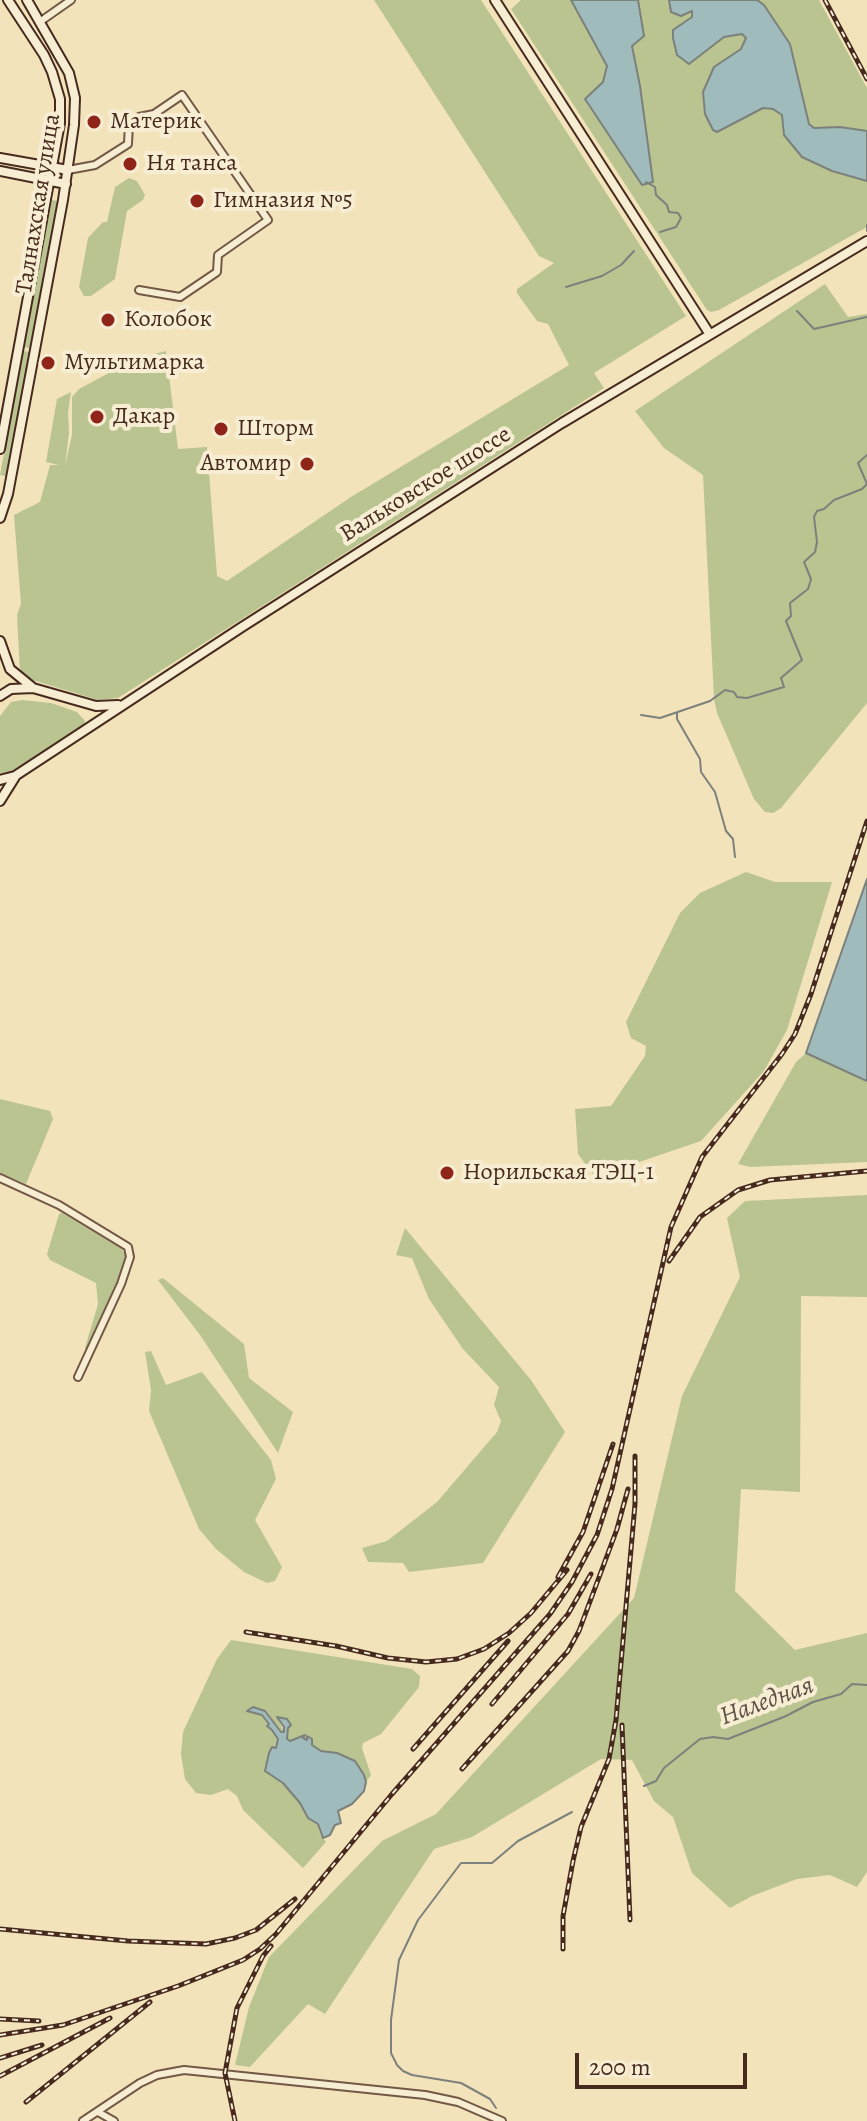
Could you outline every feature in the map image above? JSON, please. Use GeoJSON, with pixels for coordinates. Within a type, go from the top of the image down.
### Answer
{"type":"FeatureCollection","features":[{"type":"Feature","properties":{"kind":"street","name":"Талнахская улица"},"geometry":{"type":"LineString","coordinates":[[0,449],[60,123],[59,93],[44,55],[8,0]]}},
{"type":"Feature","properties":{"kind":"street","name":"Талнахская улица"},"geometry":{"type":"LineString","coordinates":[[0,518],[66,184],[74,125],[74,90],[64,60],[27,0]]}},
{"type":"Feature","properties":{"kind":"street"},"geometry":{"type":"LineString","coordinates":[[41,21],[71,0]]}},
{"type":"Feature","properties":{"kind":"street"},"geometry":{"type":"LineString","coordinates":[[495,0],[709,333]]}},
{"type":"Feature","properties":{"kind":"street"},"geometry":{"type":"LineString","coordinates":[[59,93],[74,90]]}},
{"type":"Feature","properties":{"kind":"street"},"geometry":{"type":"LineString","coordinates":[[0,158],[68,170],[95,165],[128,144],[129,123],[154,114],[182,95],[268,220],[218,255],[217,272],[180,297],[139,290]]}},
{"type":"Feature","properties":{"kind":"street"},"geometry":{"type":"LineString","coordinates":[[0,171],[66,184]]}},
{"type":"Feature","properties":{"kind":"street","name":"Вальковское шоссе"},"geometry":{"type":"LineString","coordinates":[[0,780],[15,776],[445,497],[709,333],[867,241]]}},
{"type":"Feature","properties":{"kind":"street"},"geometry":{"type":"LineString","coordinates":[[0,641],[10,669],[33,688]]}},
{"type":"Feature","properties":{"kind":"street"},"geometry":{"type":"LineString","coordinates":[[0,696],[11,689],[33,688],[90,707],[123,704]]}},
{"type":"Feature","properties":{"kind":"street"},"geometry":{"type":"LineString","coordinates":[[88,727],[93,719],[90,707]]}},
{"type":"Feature","properties":{"kind":"street","name":"Вальковское шоссе"},"geometry":{"type":"LineString","coordinates":[[0,801],[15,776]]}},
{"type":"Feature","properties":{"kind":"street"},"geometry":{"type":"LineString","coordinates":[[0,1178],[45,1198],[128,1247],[130,1257],[121,1284],[78,1377]]}},
{"type":"Feature","properties":{"kind":"street"},"geometry":{"type":"LineString","coordinates":[[83,2121],[157,2075],[184,2070],[425,2095],[458,2102],[502,2121]]}},
{"type":"Feature","properties":{"kind":"street"},"geometry":{"type":"LineString","coordinates":[[98,2112],[114,2121]]}},
{"type":"Feature","properties":{"kind":"green space"},"geometry":{"type":"Polygon","coordinates":[[[374,0],[481,0],[686,316],[594,373],[604,388],[118,698],[98,700],[26,678],[20,672],[17,615],[21,604],[14,515],[40,502],[50,465],[59,465],[46,462],[57,399],[71,392],[65,466],[72,435],[72,397],[79,389],[135,359],[166,351],[178,449],[207,447],[217,576],[227,581],[351,497],[569,365],[548,324],[537,321],[517,293],[517,289],[554,263],[539,256],[374,0]]]}},
{"type":"Feature","properties":{"kind":"green space"},"geometry":{"type":"Polygon","coordinates":[[[521,0],[571,0],[607,66],[603,82],[640,86],[632,46],[644,36],[638,0],[669,0],[671,12],[692,10],[692,17],[673,30],[699,57],[724,37],[742,33],[746,38],[741,50],[714,67],[703,92],[717,132],[763,108],[773,109],[782,115],[784,135],[832,171],[867,181],[867,227],[719,310],[707,310],[511,9],[521,0]]]}},
{"type":"Feature","properties":{"kind":"green space"},"geometry":{"type":"Polygon","coordinates":[[[757,0],[819,0],[867,88],[867,131],[840,127],[813,128],[809,124],[790,44],[764,5],[757,0]]]}},
{"type":"Feature","properties":{"kind":"green space"},"geometry":{"type":"Polygon","coordinates":[[[129,178],[137,181],[145,195],[143,200],[127,211],[115,279],[91,296],[84,296],[79,287],[88,238],[103,222],[107,222],[115,187],[129,178]]]}},
{"type":"Feature","properties":{"kind":"green space"},"geometry":{"type":"Polygon","coordinates":[[[52,200],[57,201],[30,348],[24,347],[52,200]]]}},
{"type":"Feature","properties":{"kind":"green space"},"geometry":{"type":"Polygon","coordinates":[[[825,284],[848,317],[867,314],[867,703],[781,808],[773,813],[765,812],[754,799],[717,713],[714,699],[703,475],[664,448],[635,411],[825,284]]]}},
{"type":"Feature","properties":{"kind":"green space"},"geometry":{"type":"Polygon","coordinates":[[[23,351],[29,352],[6,476],[0,475],[23,351]]]}},
{"type":"Feature","properties":{"kind":"green space"},"geometry":{"type":"Polygon","coordinates":[[[11,702],[51,703],[77,712],[85,721],[83,728],[8,774],[0,775],[0,716],[11,702]]]}},
{"type":"Feature","properties":{"kind":"green space"},"geometry":{"type":"Polygon","coordinates":[[[746,872],[775,882],[832,882],[787,1030],[764,1071],[701,1141],[595,1177],[578,1154],[575,1109],[611,1106],[645,1056],[646,1046],[631,1038],[626,1022],[680,913],[700,893],[746,872]]]}},
{"type":"Feature","properties":{"kind":"green space"},"geometry":{"type":"Polygon","coordinates":[[[806,1053],[867,1081],[867,1162],[750,1167],[738,1164],[796,1062],[806,1053]]]}},
{"type":"Feature","properties":{"kind":"green space"},"geometry":{"type":"Polygon","coordinates":[[[0,1099],[50,1111],[53,1119],[26,1184],[0,1173],[0,1099]]]}},
{"type":"Feature","properties":{"kind":"green space"},"geometry":{"type":"Polygon","coordinates":[[[867,1195],[867,1297],[801,1296],[800,1492],[741,1489],[735,1591],[795,1650],[867,1633],[867,1872],[857,1887],[830,1875],[797,1879],[730,1908],[692,1873],[673,1817],[654,1801],[632,1760],[601,1759],[472,1837],[434,1849],[325,2014],[308,2004],[250,2067],[235,2065],[249,2007],[269,1957],[382,1841],[436,1814],[634,1598],[682,1396],[740,1277],[727,1218],[745,1201],[867,1195]]]}},
{"type":"Feature","properties":{"kind":"green space"},"geometry":{"type":"Polygon","coordinates":[[[59,1214],[122,1249],[126,1256],[88,1351],[85,1348],[98,1304],[96,1283],[50,1260],[47,1254],[59,1214]]]}},
{"type":"Feature","properties":{"kind":"green space"},"geometry":{"type":"Polygon","coordinates":[[[405,1228],[531,1380],[565,1432],[483,1563],[409,1572],[403,1563],[368,1562],[362,1548],[387,1541],[437,1502],[497,1432],[501,1421],[494,1405],[499,1387],[463,1349],[429,1299],[412,1258],[396,1255],[405,1228]]]}},
{"type":"Feature","properties":{"kind":"green space"},"geometry":{"type":"Polygon","coordinates":[[[163,1278],[244,1344],[249,1378],[293,1412],[278,1453],[200,1335],[158,1280],[163,1278]]]}},
{"type":"Feature","properties":{"kind":"green space"},"geometry":{"type":"Polygon","coordinates":[[[151,1351],[166,1385],[202,1372],[271,1460],[276,1479],[255,1520],[282,1567],[275,1581],[267,1583],[244,1572],[216,1549],[199,1529],[149,1411],[151,1390],[145,1352],[151,1351]]]}},
{"type":"Feature","properties":{"kind":"green space"},"geometry":{"type":"Polygon","coordinates":[[[231,1640],[412,1669],[420,1676],[419,1687],[381,1734],[363,1743],[371,1775],[366,1782],[355,1761],[337,1753],[321,1751],[302,1737],[290,1741],[287,1739],[288,1727],[278,1719],[284,1732],[264,1711],[252,1711],[262,1715],[278,1739],[265,1771],[283,1783],[308,1818],[318,1824],[326,1842],[303,1868],[243,1810],[237,1796],[228,1789],[211,1795],[196,1793],[185,1779],[181,1754],[183,1732],[217,1659],[231,1640]]]}},
{"type":"Feature","properties":{"kind":"water"},"geometry":{"type":"Polygon","coordinates":[[[571,0],[638,0],[644,36],[632,46],[653,182],[642,185],[585,99],[603,82],[607,66],[571,0]]]}},
{"type":"Feature","properties":{"kind":"water"},"geometry":{"type":"Polygon","coordinates":[[[669,0],[757,0],[764,5],[790,44],[809,124],[814,128],[840,127],[867,131],[867,181],[832,171],[802,157],[784,135],[782,115],[773,109],[763,108],[717,132],[713,130],[705,114],[703,92],[714,67],[741,49],[746,38],[742,34],[724,37],[689,64],[677,55],[673,30],[692,17],[692,11],[681,16],[671,12],[669,0]]]}},
{"type":"Feature","properties":{"kind":"water"},"geometry":{"type":"Polygon","coordinates":[[[867,879],[867,1081],[806,1053],[867,879]]]}},
{"type":"Feature","properties":{"kind":"water"},"geometry":{"type":"Polygon","coordinates":[[[253,1707],[265,1711],[281,1732],[284,1732],[284,1727],[277,1717],[287,1719],[291,1725],[287,1739],[290,1741],[305,1735],[303,1738],[307,1740],[307,1736],[312,1739],[312,1745],[321,1751],[337,1753],[355,1761],[364,1775],[364,1791],[352,1804],[338,1811],[341,1823],[335,1825],[330,1835],[323,1838],[318,1824],[308,1818],[283,1783],[265,1771],[269,1753],[272,1747],[276,1748],[278,1739],[262,1715],[247,1711],[253,1707]]]}},
{"type":"Feature","properties":{"kind":"waterway"},"geometry":{"type":"LineString","coordinates":[[646,182],[655,187],[656,195],[667,205],[669,212],[678,213],[681,218],[676,227],[660,232]]}},
{"type":"Feature","properties":{"kind":"waterway"},"geometry":{"type":"LineString","coordinates":[[867,225],[867,231]]}},
{"type":"Feature","properties":{"kind":"waterway"},"geometry":{"type":"LineString","coordinates":[[566,287],[602,276],[621,265],[634,251]]}},
{"type":"Feature","properties":{"kind":"waterway"},"geometry":{"type":"LineString","coordinates":[[797,311],[814,329],[867,317]]}},
{"type":"Feature","properties":{"kind":"waterway"},"geometry":{"type":"LineString","coordinates":[[641,715],[660,718],[710,701],[725,690],[734,692],[737,697],[747,698],[784,687],[781,678],[802,660],[786,621],[791,616],[790,603],[808,589],[811,579],[804,562],[815,552],[814,517],[817,511],[834,500],[867,484],[858,463],[867,455]]}},
{"type":"Feature","properties":{"kind":"waterway"},"geometry":{"type":"LineString","coordinates":[[677,713],[677,719],[700,759],[701,772],[715,792],[726,831],[733,839],[735,857]]}},
{"type":"Feature","properties":{"kind":"waterway","name":"Наледная"},"geometry":{"type":"LineString","coordinates":[[644,1786],[656,1781],[664,1768],[700,1739],[728,1739],[813,1702],[841,1694],[852,1684],[867,1685]]}},
{"type":"Feature","properties":{"kind":"waterway","name":"Наледная"},"geometry":{"type":"LineString","coordinates":[[496,2108],[490,2099],[461,2083],[412,2075],[397,2065],[391,2053],[391,2020],[399,1960],[418,1920],[461,1863],[492,1863],[518,1841],[572,1812]]}},
{"type":"Feature","properties":{"kind":"railway"},"geometry":{"type":"LineString","coordinates":[[825,0],[867,79]]}},
{"type":"Feature","properties":{"kind":"railway"},"geometry":{"type":"LineString","coordinates":[[0,2035],[63,2025],[178,1986],[243,1960],[260,1949],[550,1614],[572,1582],[597,1535],[612,1489],[671,1227],[702,1157],[795,1034],[867,821]]}},
{"type":"Feature","properties":{"kind":"railway"},"geometry":{"type":"LineString","coordinates":[[669,1261],[700,1217],[738,1190],[770,1180],[867,1171]]}},
{"type":"Feature","properties":{"kind":"railway"},"geometry":{"type":"LineString","coordinates":[[558,1577],[583,1532],[613,1444]]}},
{"type":"Feature","properties":{"kind":"railway"},"geometry":{"type":"LineString","coordinates":[[563,1949],[563,1916],[573,1861],[581,1827],[609,1759],[616,1720],[635,1504],[635,1456]]}},
{"type":"Feature","properties":{"kind":"railway"},"geometry":{"type":"LineString","coordinates":[[462,1769],[568,1651],[579,1631],[617,1529],[628,1489]]}},
{"type":"Feature","properties":{"kind":"railway"},"geometry":{"type":"LineString","coordinates":[[246,1632],[336,1646],[388,1658],[426,1662],[457,1659],[484,1649],[509,1633],[531,1613],[567,1570]]}},
{"type":"Feature","properties":{"kind":"railway"},"geometry":{"type":"LineString","coordinates":[[492,1704],[568,1614],[591,1574]]}},
{"type":"Feature","properties":{"kind":"railway"},"geometry":{"type":"LineString","coordinates":[[413,1749],[508,1641]]}},
{"type":"Feature","properties":{"kind":"railway"},"geometry":{"type":"LineString","coordinates":[[622,1725],[630,1920]]}},
{"type":"Feature","properties":{"kind":"railway"},"geometry":{"type":"LineString","coordinates":[[0,1929],[128,1941],[206,1944],[256,1930],[295,1899]]}},
{"type":"Feature","properties":{"kind":"railway"},"geometry":{"type":"LineString","coordinates":[[235,2121],[225,2073],[237,2008],[271,1946]]}},
{"type":"Feature","properties":{"kind":"railway"},"geometry":{"type":"LineString","coordinates":[[26,2102],[150,2002]]}},
{"type":"Feature","properties":{"kind":"railway"},"geometry":{"type":"LineString","coordinates":[[0,2076],[110,2018]]}},
{"type":"Feature","properties":{"kind":"railway"},"geometry":{"type":"LineString","coordinates":[[0,2019],[39,2021]]}},
{"type":"Feature","properties":{"kind":"railway"},"geometry":{"type":"LineString","coordinates":[[0,2058],[42,2045]]}},
{"type":"Feature","properties":{"kind":"place","name":"Материк"},"geometry":{"type":"Point","coordinates":[94,122]}},
{"type":"Feature","properties":{"kind":"place","name":"Ня танса"},"geometry":{"type":"Point","coordinates":[130,164]}},
{"type":"Feature","properties":{"kind":"place","name":"Гимназия №5"},"geometry":{"type":"Point","coordinates":[197,201]}},
{"type":"Feature","properties":{"kind":"place","name":"Колобок"},"geometry":{"type":"Point","coordinates":[108,320]}},
{"type":"Feature","properties":{"kind":"place","name":"Мультимарка"},"geometry":{"type":"Point","coordinates":[48,363]}},
{"type":"Feature","properties":{"kind":"place","name":"Дакар"},"geometry":{"type":"Point","coordinates":[97,417]}},
{"type":"Feature","properties":{"kind":"place","name":"Шторм"},"geometry":{"type":"Point","coordinates":[221,429]}},
{"type":"Feature","properties":{"kind":"place","name":"Автомир"},"geometry":{"type":"Point","coordinates":[307,464]}},
{"type":"Feature","properties":{"kind":"place","name":"Норильская ТЭЦ-1"},"geometry":{"type":"Point","coordinates":[447,1173]}}]}
